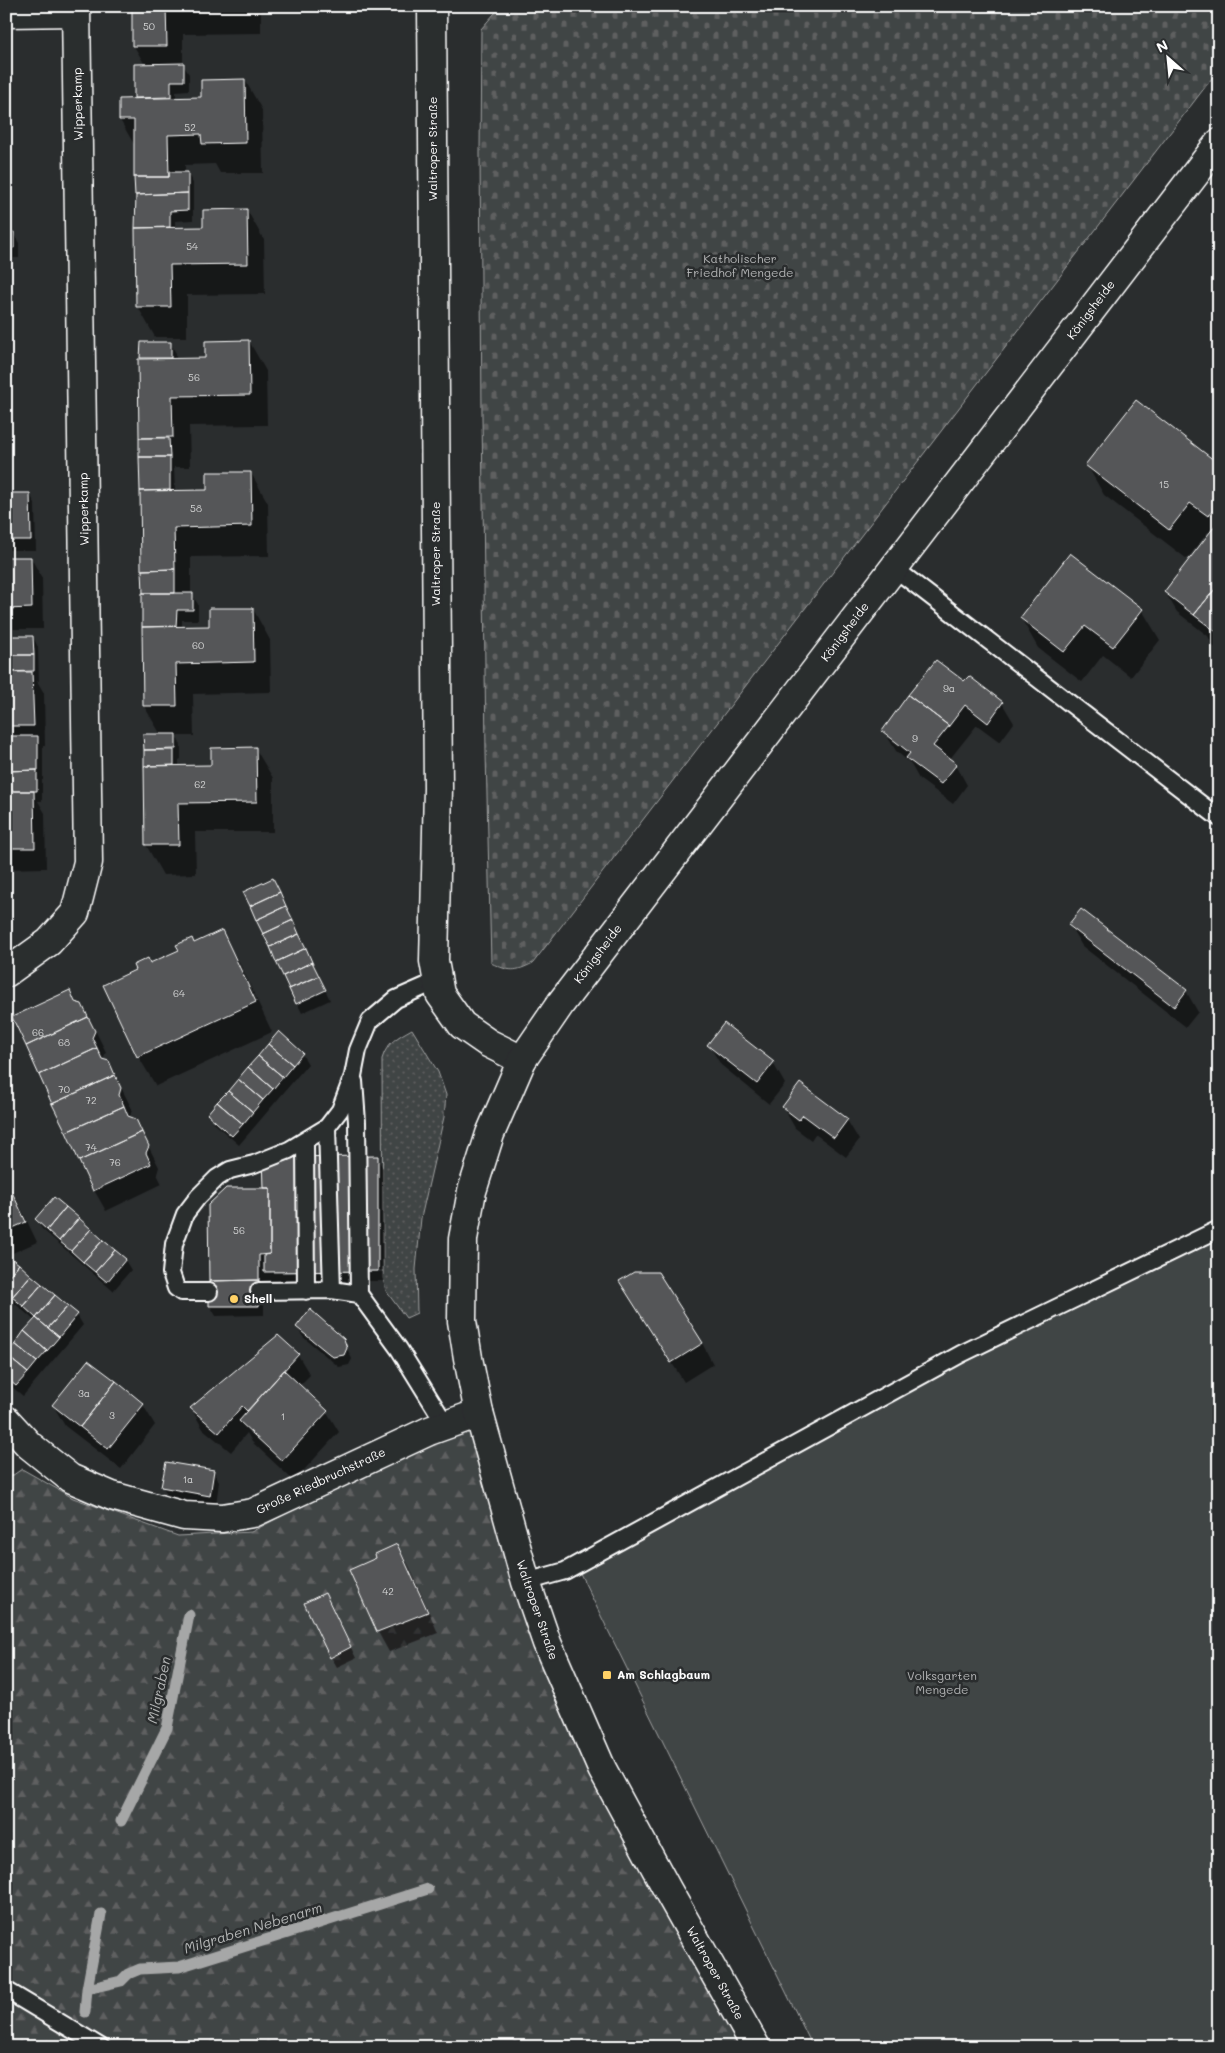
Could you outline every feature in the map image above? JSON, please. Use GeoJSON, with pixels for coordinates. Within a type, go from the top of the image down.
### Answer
{"type":"FeatureCollection","features":[{"type":"Feature","properties":{"kind":"street","name":"Waltroper Straße"},"geometry":{"type":"LineString","coordinates":[[432,6],[438,788],[434,961],[440,994],[462,1025],[488,1043],[522,1060]]}},
{"type":"Feature","properties":{"kind":"street","name":"Wipperkamp"},"geometry":{"type":"LineString","coordinates":[[6,13],[76,9],[88,862],[75,913],[49,942],[6,973]]}},
{"type":"Feature","properties":{"kind":"street","name":"Königsheide"},"geometry":{"type":"LineString","coordinates":[[490,1134],[522,1060],[560,1003],[1219,142]]}},
{"type":"Feature","properties":{"kind":"street","name":"Waltroper Straße"},"geometry":{"type":"LineString","coordinates":[[490,1134],[472,1191],[463,1239],[462,1321],[479,1413],[526,1582],[547,1642],[602,1769],[756,2047]]}},
{"type":"Feature","properties":{"kind":"street","name":"Große Riedbruchstraße"},"geometry":{"type":"LineString","coordinates":[[6,1420],[29,1446],[70,1478],[112,1496],[184,1516],[222,1518],[254,1513],[429,1431],[479,1413]]}},
{"type":"Feature","properties":{"kind":"lane"},"geometry":{"type":"LineString","coordinates":[[894,568],[1219,818]]}},
{"type":"Feature","properties":{"kind":"lane"},"geometry":{"type":"LineString","coordinates":[[209,1292],[181,1292],[176,1288],[171,1273],[174,1244],[185,1214],[198,1197],[217,1178],[230,1170],[254,1164],[289,1150],[327,1127],[340,1110],[353,1076],[358,1050],[370,1021],[396,999],[438,981]]}},
{"type":"Feature","properties":{"kind":"lane"},"geometry":{"type":"LineString","coordinates":[[353,1076],[357,1122],[360,1294],[399,1349],[446,1425]]}},
{"type":"Feature","properties":{"kind":"lane"},"geometry":{"type":"LineString","coordinates":[[327,1127],[332,1290]]}},
{"type":"Feature","properties":{"kind":"lane"},"geometry":{"type":"LineString","coordinates":[[305,1140],[306,1291]]}},
{"type":"Feature","properties":{"kind":"lane"},"geometry":{"type":"LineString","coordinates":[[526,1582],[564,1571],[961,1354],[1219,1228]]}},
{"type":"Feature","properties":{"kind":"lane"},"geometry":{"type":"LineString","coordinates":[[259,1291],[332,1290],[360,1294]]}},
{"type":"Feature","properties":{"kind":"lane"},"geometry":{"type":"LineString","coordinates":[[6,1990],[101,2047]]}},
{"type":"Feature","properties":{"kind":"green space","name":"Katholischer Friedhof Mengede"},"geometry":{"type":"Polygon","coordinates":[[[501,6],[1219,6],[1219,69],[533,963],[512,970],[491,963],[486,753],[482,415],[481,29],[501,6]]]}},
{"type":"Feature","properties":{"kind":"green space"},"geometry":{"type":"Polygon","coordinates":[[[412,1029],[438,1072],[446,1095],[444,1117],[421,1218],[416,1269],[417,1313],[406,1318],[386,1291],[383,1278],[382,1059],[390,1044],[412,1029]]]}},
{"type":"Feature","properties":{"kind":"green space","name":"Volksgarten Mengede"},"geometry":{"type":"Polygon","coordinates":[[[1219,1227],[1219,2047],[813,2047],[574,1561],[1219,1227]]]}},
{"type":"Feature","properties":{"kind":"green space"},"geometry":{"type":"Polygon","coordinates":[[[479,1413],[547,1643],[756,2047],[6,2047],[6,1480],[22,1469],[73,1498],[178,1536],[251,1532],[479,1413]]]}},
{"type":"Feature","properties":{"kind":"building"},"geometry":{"type":"Polygon","coordinates":[[[132,6],[166,6],[167,46],[132,46],[132,6]]]}},
{"type":"Feature","properties":{"kind":"building"},"geometry":{"type":"Polygon","coordinates":[[[184,63],[184,81],[171,81],[171,97],[134,98],[134,64],[184,63]]]}},
{"type":"Feature","properties":{"kind":"building"},"geometry":{"type":"Polygon","coordinates":[[[245,79],[246,143],[202,144],[201,134],[168,135],[169,177],[134,177],[134,120],[119,120],[119,99],[201,97],[201,80],[245,79]]]}},
{"type":"Feature","properties":{"kind":"building"},"geometry":{"type":"Polygon","coordinates":[[[169,172],[188,172],[188,193],[135,195],[134,177],[169,177],[169,172]]]}},
{"type":"Feature","properties":{"kind":"building"},"geometry":{"type":"Polygon","coordinates":[[[188,193],[188,210],[170,211],[170,227],[135,228],[136,195],[188,193]]]}},
{"type":"Feature","properties":{"kind":"building"},"geometry":{"type":"Polygon","coordinates":[[[247,209],[248,264],[170,265],[171,307],[136,307],[135,228],[203,227],[203,210],[247,209]]]}},
{"type":"Feature","properties":{"kind":"building"},"geometry":{"type":"Polygon","coordinates":[[[6,232],[14,232],[14,248],[6,248],[6,232]]]}},
{"type":"Feature","properties":{"kind":"building"},"geometry":{"type":"Polygon","coordinates":[[[249,340],[250,395],[172,396],[173,437],[139,438],[138,359],[205,358],[205,341],[249,340]]]}},
{"type":"Feature","properties":{"kind":"building"},"geometry":{"type":"Polygon","coordinates":[[[141,342],[171,342],[171,358],[140,358],[141,342]]]}},
{"type":"Feature","properties":{"kind":"building"},"geometry":{"type":"Polygon","coordinates":[[[1136,400],[1219,464],[1219,503],[1208,516],[1190,503],[1169,530],[1085,465],[1136,400]]]}},
{"type":"Feature","properties":{"kind":"building"},"geometry":{"type":"Polygon","coordinates":[[[139,438],[169,438],[170,457],[139,457],[139,438]]]}},
{"type":"Feature","properties":{"kind":"building"},"geometry":{"type":"Polygon","coordinates":[[[139,457],[170,457],[170,490],[140,491],[139,457]]]}},
{"type":"Feature","properties":{"kind":"building"},"geometry":{"type":"Polygon","coordinates":[[[207,472],[251,472],[252,526],[174,528],[175,569],[141,570],[140,491],[207,490],[207,472]]]}},
{"type":"Feature","properties":{"kind":"building"},"geometry":{"type":"Polygon","coordinates":[[[6,493],[30,493],[31,540],[6,540],[6,493]]]}},
{"type":"Feature","properties":{"kind":"building"},"geometry":{"type":"Polygon","coordinates":[[[1217,523],[1219,524],[1219,584],[1194,615],[1164,592],[1217,523]]]}},
{"type":"Feature","properties":{"kind":"building"},"geometry":{"type":"Polygon","coordinates":[[[1070,553],[1143,609],[1113,647],[1085,626],[1064,652],[1020,618],[1070,553]]]}},
{"type":"Feature","properties":{"kind":"building"},"geometry":{"type":"Polygon","coordinates":[[[6,557],[31,557],[32,608],[6,609],[6,557]]]}},
{"type":"Feature","properties":{"kind":"building"},"geometry":{"type":"Polygon","coordinates":[[[175,569],[175,593],[143,593],[142,570],[175,569]]]}},
{"type":"Feature","properties":{"kind":"building"},"geometry":{"type":"Polygon","coordinates":[[[1219,584],[1219,634],[1194,615],[1219,584]]]}},
{"type":"Feature","properties":{"kind":"building"},"geometry":{"type":"Polygon","coordinates":[[[142,593],[193,593],[193,610],[177,610],[176,626],[142,627],[142,593]]]}},
{"type":"Feature","properties":{"kind":"building"},"geometry":{"type":"Polygon","coordinates":[[[209,608],[253,608],[254,662],[176,664],[177,706],[143,706],[142,627],[209,626],[209,608]]]}},
{"type":"Feature","properties":{"kind":"building"},"geometry":{"type":"Polygon","coordinates":[[[6,636],[33,636],[34,655],[6,655],[6,636]]]}},
{"type":"Feature","properties":{"kind":"building"},"geometry":{"type":"Polygon","coordinates":[[[6,655],[34,655],[34,671],[6,672],[6,655]]]}},
{"type":"Feature","properties":{"kind":"building"},"geometry":{"type":"Polygon","coordinates":[[[936,660],[964,681],[969,676],[1003,702],[988,723],[965,705],[949,726],[908,695],[936,660]]]}},
{"type":"Feature","properties":{"kind":"building"},"geometry":{"type":"Polygon","coordinates":[[[6,672],[32,672],[34,726],[6,726],[6,672]]]}},
{"type":"Feature","properties":{"kind":"building"},"geometry":{"type":"Polygon","coordinates":[[[908,695],[949,726],[933,746],[957,764],[941,784],[906,758],[910,753],[882,731],[908,695]]]}},
{"type":"Feature","properties":{"kind":"building"},"geometry":{"type":"Polygon","coordinates":[[[143,734],[176,734],[176,749],[144,750],[143,734]]]}},
{"type":"Feature","properties":{"kind":"building"},"geometry":{"type":"Polygon","coordinates":[[[6,736],[38,736],[38,770],[6,771],[6,736]]]}},
{"type":"Feature","properties":{"kind":"building"},"geometry":{"type":"Polygon","coordinates":[[[256,747],[257,802],[178,803],[179,845],[145,845],[144,766],[211,765],[211,748],[256,747]]]}},
{"type":"Feature","properties":{"kind":"building"},"geometry":{"type":"Polygon","coordinates":[[[144,750],[174,750],[174,765],[144,766],[144,750]]]}},
{"type":"Feature","properties":{"kind":"building"},"geometry":{"type":"Polygon","coordinates":[[[37,770],[37,791],[8,791],[6,771],[37,770]]]}},
{"type":"Feature","properties":{"kind":"building"},"geometry":{"type":"Polygon","coordinates":[[[6,785],[8,786],[8,791],[34,791],[35,848],[6,848],[6,785]]]}},
{"type":"Feature","properties":{"kind":"building"},"geometry":{"type":"Polygon","coordinates":[[[273,878],[280,892],[250,906],[243,892],[273,878]]]}},
{"type":"Feature","properties":{"kind":"building"},"geometry":{"type":"Polygon","coordinates":[[[280,892],[286,906],[256,920],[250,906],[280,892]]]}},
{"type":"Feature","properties":{"kind":"building"},"geometry":{"type":"Polygon","coordinates":[[[286,906],[293,920],[263,934],[256,920],[286,906]]]}},
{"type":"Feature","properties":{"kind":"building"},"geometry":{"type":"Polygon","coordinates":[[[1081,909],[1187,990],[1174,1007],[1068,925],[1081,909]]]}},
{"type":"Feature","properties":{"kind":"building"},"geometry":{"type":"Polygon","coordinates":[[[293,920],[299,934],[270,947],[263,934],[293,920]]]}},
{"type":"Feature","properties":{"kind":"building"},"geometry":{"type":"Polygon","coordinates":[[[222,930],[256,1002],[137,1057],[103,985],[135,970],[133,965],[148,958],[150,963],[179,950],[176,945],[192,938],[194,943],[222,930]]]}},
{"type":"Feature","properties":{"kind":"building"},"geometry":{"type":"Polygon","coordinates":[[[299,934],[306,948],[276,962],[270,947],[299,934]]]}},
{"type":"Feature","properties":{"kind":"building"},"geometry":{"type":"Polygon","coordinates":[[[306,948],[312,962],[283,976],[276,962],[306,948]]]}},
{"type":"Feature","properties":{"kind":"building"},"geometry":{"type":"Polygon","coordinates":[[[312,962],[319,976],[289,989],[283,976],[312,962]]]}},
{"type":"Feature","properties":{"kind":"building"},"geometry":{"type":"Polygon","coordinates":[[[319,976],[326,990],[296,1004],[289,989],[319,976]]]}},
{"type":"Feature","properties":{"kind":"building"},"geometry":{"type":"Polygon","coordinates":[[[70,990],[75,1002],[82,1004],[88,1017],[26,1046],[12,1017],[70,990]]]}},
{"type":"Feature","properties":{"kind":"building"},"geometry":{"type":"Polygon","coordinates":[[[88,1017],[95,1031],[92,1038],[97,1048],[39,1075],[26,1046],[88,1017]]]}},
{"type":"Feature","properties":{"kind":"building"},"geometry":{"type":"Polygon","coordinates":[[[724,1023],[774,1062],[757,1084],[707,1045],[724,1023]]]}},
{"type":"Feature","properties":{"kind":"building"},"geometry":{"type":"Polygon","coordinates":[[[279,1031],[303,1053],[293,1065],[268,1044],[279,1031]]]}},
{"type":"Feature","properties":{"kind":"building"},"geometry":{"type":"Polygon","coordinates":[[[268,1044],[293,1065],[283,1077],[258,1056],[268,1044]]]}},
{"type":"Feature","properties":{"kind":"building"},"geometry":{"type":"Polygon","coordinates":[[[97,1048],[102,1059],[109,1061],[115,1075],[52,1104],[39,1075],[97,1048]]]}},
{"type":"Feature","properties":{"kind":"building"},"geometry":{"type":"Polygon","coordinates":[[[258,1056],[283,1077],[273,1089],[248,1067],[258,1056]]]}},
{"type":"Feature","properties":{"kind":"building"},"geometry":{"type":"Polygon","coordinates":[[[248,1067],[273,1089],[263,1100],[238,1079],[248,1067]]]}},
{"type":"Feature","properties":{"kind":"building"},"geometry":{"type":"Polygon","coordinates":[[[115,1075],[121,1088],[119,1095],[124,1106],[66,1132],[52,1104],[115,1075]]]}},
{"type":"Feature","properties":{"kind":"building"},"geometry":{"type":"Polygon","coordinates":[[[238,1079],[263,1100],[253,1112],[228,1091],[238,1079]]]}},
{"type":"Feature","properties":{"kind":"building"},"geometry":{"type":"Polygon","coordinates":[[[800,1083],[848,1119],[834,1138],[803,1115],[799,1120],[782,1107],[800,1083]]]}},
{"type":"Feature","properties":{"kind":"building"},"geometry":{"type":"Polygon","coordinates":[[[228,1091],[253,1112],[243,1124],[217,1102],[228,1091]]]}},
{"type":"Feature","properties":{"kind":"building"},"geometry":{"type":"Polygon","coordinates":[[[217,1102],[243,1124],[232,1136],[207,1114],[217,1102]]]}},
{"type":"Feature","properties":{"kind":"building"},"geometry":{"type":"Polygon","coordinates":[[[124,1106],[128,1116],[136,1119],[142,1132],[79,1161],[66,1132],[124,1106]]]}},
{"type":"Feature","properties":{"kind":"building"},"geometry":{"type":"Polygon","coordinates":[[[142,1132],[149,1146],[146,1153],[151,1164],[93,1191],[79,1161],[142,1132]]]}},
{"type":"Feature","properties":{"kind":"building"},"geometry":{"type":"Polygon","coordinates":[[[378,1156],[378,1271],[264,1272],[264,1255],[270,1254],[270,1188],[264,1188],[263,1157],[378,1156]]]}},
{"type":"Feature","properties":{"kind":"building"},"geometry":{"type":"Polygon","coordinates":[[[6,1179],[26,1222],[6,1231],[6,1179]]]}},
{"type":"Feature","properties":{"kind":"building"},"geometry":{"type":"Polygon","coordinates":[[[226,1188],[270,1188],[270,1254],[259,1255],[259,1280],[209,1281],[208,1205],[226,1188]]]}},
{"type":"Feature","properties":{"kind":"building"},"geometry":{"type":"Polygon","coordinates":[[[54,1197],[66,1207],[47,1230],[35,1219],[54,1197]]]}},
{"type":"Feature","properties":{"kind":"building"},"geometry":{"type":"Polygon","coordinates":[[[66,1207],[79,1218],[59,1241],[47,1230],[66,1207]]]}},
{"type":"Feature","properties":{"kind":"building"},"geometry":{"type":"Polygon","coordinates":[[[79,1218],[91,1229],[71,1251],[59,1241],[79,1218]]]}},
{"type":"Feature","properties":{"kind":"building"},"geometry":{"type":"Polygon","coordinates":[[[91,1229],[103,1240],[83,1262],[71,1251],[91,1229]]]}},
{"type":"Feature","properties":{"kind":"building"},"geometry":{"type":"Polygon","coordinates":[[[103,1240],[115,1250],[95,1272],[83,1262],[103,1240]]]}},
{"type":"Feature","properties":{"kind":"building"},"geometry":{"type":"Polygon","coordinates":[[[115,1250],[126,1259],[107,1282],[95,1272],[115,1250]]]}},
{"type":"Feature","properties":{"kind":"building"},"geometry":{"type":"Polygon","coordinates":[[[6,1256],[19,1264],[6,1279],[6,1256]]]}},
{"type":"Feature","properties":{"kind":"building"},"geometry":{"type":"Polygon","coordinates":[[[19,1264],[31,1275],[12,1297],[6,1292],[6,1279],[19,1264]]]}},
{"type":"Feature","properties":{"kind":"building"},"geometry":{"type":"Polygon","coordinates":[[[634,1272],[658,1272],[703,1343],[671,1363],[619,1281],[634,1272]]]}},
{"type":"Feature","properties":{"kind":"building"},"geometry":{"type":"Polygon","coordinates":[[[31,1275],[42,1284],[23,1306],[12,1297],[31,1275]]]}},
{"type":"Feature","properties":{"kind":"building","name":"Shell"},"geometry":{"type":"Polygon","coordinates":[[[259,1280],[259,1306],[209,1306],[209,1281],[259,1280]]]}},
{"type":"Feature","properties":{"kind":"building"},"geometry":{"type":"Polygon","coordinates":[[[42,1284],[55,1295],[36,1318],[23,1306],[42,1284]]]}},
{"type":"Feature","properties":{"kind":"building"},"geometry":{"type":"Polygon","coordinates":[[[55,1295],[68,1306],[48,1328],[36,1318],[55,1295]]]}},
{"type":"Feature","properties":{"kind":"building"},"geometry":{"type":"Polygon","coordinates":[[[68,1306],[78,1314],[59,1337],[48,1328],[68,1306]]]}},
{"type":"Feature","properties":{"kind":"building"},"geometry":{"type":"Polygon","coordinates":[[[310,1309],[344,1339],[347,1348],[344,1355],[333,1357],[296,1327],[310,1309]]]}},
{"type":"Feature","properties":{"kind":"building"},"geometry":{"type":"Polygon","coordinates":[[[36,1318],[59,1337],[47,1351],[24,1331],[36,1318]]]}},
{"type":"Feature","properties":{"kind":"building"},"geometry":{"type":"Polygon","coordinates":[[[24,1331],[47,1351],[37,1362],[15,1344],[24,1331]]]}},
{"type":"Feature","properties":{"kind":"building"},"geometry":{"type":"Polygon","coordinates":[[[278,1335],[299,1354],[247,1411],[242,1406],[219,1433],[190,1408],[278,1335]]]}},
{"type":"Feature","properties":{"kind":"building"},"geometry":{"type":"Polygon","coordinates":[[[15,1344],[37,1362],[28,1373],[6,1355],[15,1344]]]}},
{"type":"Feature","properties":{"kind":"building"},"geometry":{"type":"Polygon","coordinates":[[[7,1356],[28,1373],[16,1386],[6,1378],[7,1356]]]}},
{"type":"Feature","properties":{"kind":"building"},"geometry":{"type":"Polygon","coordinates":[[[88,1360],[116,1381],[80,1427],[52,1405],[88,1360]]]}},
{"type":"Feature","properties":{"kind":"building"},"geometry":{"type":"Polygon","coordinates":[[[284,1370],[328,1411],[282,1461],[239,1421],[284,1370]]]}},
{"type":"Feature","properties":{"kind":"building"},"geometry":{"type":"Polygon","coordinates":[[[116,1381],[144,1404],[108,1449],[80,1427],[116,1381]]]}},
{"type":"Feature","properties":{"kind":"building"},"geometry":{"type":"Polygon","coordinates":[[[166,1462],[214,1470],[210,1496],[161,1487],[166,1462]]]}},
{"type":"Feature","properties":{"kind":"building"},"geometry":{"type":"Polygon","coordinates":[[[397,1544],[428,1612],[377,1632],[349,1570],[376,1558],[375,1554],[397,1544]]]}},
{"type":"Feature","properties":{"kind":"building"},"geometry":{"type":"Polygon","coordinates":[[[325,1593],[351,1647],[330,1658],[304,1603],[325,1593]]]}},
{"type":"Feature","properties":{"kind":"waterway","name":"Milgraben"},"geometry":{"type":"LineString","coordinates":[[121,1821],[167,1728],[189,1615]]}},
{"type":"Feature","properties":{"kind":"waterway","name":"Milgraben Nebenarm"},"geometry":{"type":"LineString","coordinates":[[87,1989],[121,1981],[128,1974],[140,1969],[179,1967],[428,1889]]}},
{"type":"Feature","properties":{"kind":"waterway","name":"Milgraben"},"geometry":{"type":"LineString","coordinates":[[85,2012],[87,1989],[101,1914]]}},
{"type":"Feature","properties":{"kind":"place","name":"Shell"},"geometry":{"type":"Point","coordinates":[234,1299]}},
{"type":"Feature","properties":{"kind":"place","name":"Am Schlagbaum"},"geometry":{"type":"Point","coordinates":[607,1675]}}]}
